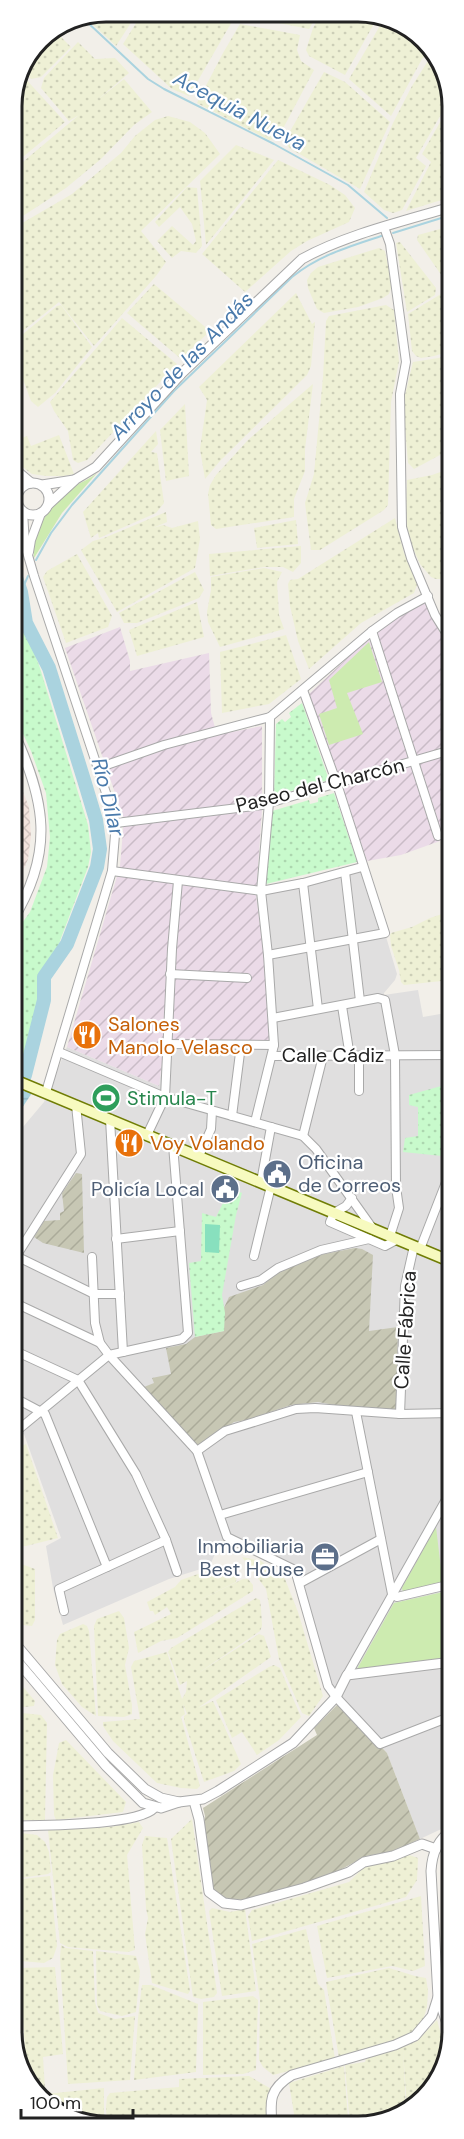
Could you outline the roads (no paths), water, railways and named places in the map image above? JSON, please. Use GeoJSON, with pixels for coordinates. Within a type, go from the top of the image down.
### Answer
{"type":"FeatureCollection","features":[{"type":"Feature","properties":{"kind":"main road"},"geometry":{"type":"LineString","coordinates":[[23,1083],[334,1212],[350,1219],[371,1234],[394,1238],[441,1257]]}},
{"type":"Feature","properties":{"kind":"street"},"geometry":{"type":"LineString","coordinates":[[29,556],[31,540],[41,513],[49,504],[76,479],[96,467],[182,373],[291,268],[316,252],[384,227],[442,210]]}},
{"type":"Feature","properties":{"kind":"street"},"geometry":{"type":"LineString","coordinates":[[384,227],[390,244],[406,362],[400,394],[402,527],[411,558],[435,615],[442,625]]}},
{"type":"Feature","properties":{"kind":"street"},"geometry":{"type":"LineString","coordinates":[[23,476],[31,483],[42,485],[76,479]]}},
{"type":"Feature","properties":{"kind":"street"},"geometry":{"type":"LineString","coordinates":[[23,487],[31,483]]}},
{"type":"Feature","properties":{"kind":"street"},"geometry":{"type":"LineString","coordinates":[[42,485],[49,493],[49,504]]}},
{"type":"Feature","properties":{"kind":"street"},"geometry":{"type":"LineString","coordinates":[[23,512],[32,515],[41,513]]}},
{"type":"Feature","properties":{"kind":"street"},"geometry":{"type":"LineString","coordinates":[[23,533],[42,603],[116,824],[112,871],[59,1052],[42,1091]]}},
{"type":"Feature","properties":{"kind":"street"},"geometry":{"type":"LineString","coordinates":[[98,768],[164,745],[270,717],[372,631],[397,613],[428,596]]}},
{"type":"Feature","properties":{"kind":"street"},"geometry":{"type":"LineString","coordinates":[[372,631],[438,836]]}},
{"type":"Feature","properties":{"kind":"street"},"geometry":{"type":"LineString","coordinates":[[268,955],[385,933],[337,784],[303,690]]}},
{"type":"Feature","properties":{"kind":"street"},"geometry":{"type":"LineString","coordinates":[[255,1122],[274,1045],[261,891],[269,803],[270,717]]}},
{"type":"Feature","properties":{"kind":"street"},"geometry":{"type":"LineString","coordinates":[[23,751],[37,792],[42,817],[39,859],[23,900]]}},
{"type":"Feature","properties":{"kind":"street","name":"Paseo del Charcón"},"geometry":{"type":"LineString","coordinates":[[116,824],[269,803],[442,753]]}},
{"type":"Feature","properties":{"kind":"street"},"geometry":{"type":"LineString","coordinates":[[112,871],[261,891],[303,883],[362,867]]}},
{"type":"Feature","properties":{"kind":"street"},"geometry":{"type":"LineString","coordinates":[[345,872],[360,1001]]}},
{"type":"Feature","properties":{"kind":"street"},"geometry":{"type":"LineString","coordinates":[[147,1135],[165,1097],[170,974],[178,881]]}},
{"type":"Feature","properties":{"kind":"street"},"geometry":{"type":"LineString","coordinates":[[303,883],[318,1009]]}},
{"type":"Feature","properties":{"kind":"street"},"geometry":{"type":"LineString","coordinates":[[170,974],[247,978]]}},
{"type":"Feature","properties":{"kind":"street"},"geometry":{"type":"LineString","coordinates":[[273,1018],[378,998],[385,1000],[395,1055],[396,1187],[399,1208],[394,1238]]}},
{"type":"Feature","properties":{"kind":"street"},"geometry":{"type":"LineString","coordinates":[[342,1006],[354,1056],[359,1091]]}},
{"type":"Feature","properties":{"kind":"street"},"geometry":{"type":"LineString","coordinates":[[167,1044],[274,1045]]}},
{"type":"Feature","properties":{"kind":"street"},"geometry":{"type":"LineString","coordinates":[[232,1116],[241,1045]]}},
{"type":"Feature","properties":{"kind":"street"},"geometry":{"type":"LineString","coordinates":[[59,1052],[165,1097],[303,1136],[316,1149],[352,1198],[371,1234]]}},
{"type":"Feature","properties":{"kind":"street","name":"Calle Cádiz"},"geometry":{"type":"LineString","coordinates":[[272,1056],[442,1055]]}},
{"type":"Feature","properties":{"kind":"street"},"geometry":{"type":"LineString","coordinates":[[303,1136],[323,1056]]}},
{"type":"Feature","properties":{"kind":"street"},"geometry":{"type":"LineString","coordinates":[[23,1245],[81,1154],[76,1105]]}},
{"type":"Feature","properties":{"kind":"street"},"geometry":{"type":"LineString","coordinates":[[199,1156],[211,1129],[212,1111]]}},
{"type":"Feature","properties":{"kind":"street"},"geometry":{"type":"LineString","coordinates":[[110,1119],[123,1352]]}},
{"type":"Feature","properties":{"kind":"street"},"geometry":{"type":"LineString","coordinates":[[254,1256],[266,1184],[271,1127]]}},
{"type":"Feature","properties":{"kind":"street"},"geometry":{"type":"LineString","coordinates":[[23,1426],[109,1355],[182,1339],[188,1333],[173,1145]]}},
{"type":"Feature","properties":{"kind":"street","name":"Calle Fábrica"},"geometry":{"type":"LineString","coordinates":[[400,1414],[405,1286],[417,1247],[441,1191]]}},
{"type":"Feature","properties":{"kind":"street"},"geometry":{"type":"LineString","coordinates":[[352,1198],[346,1206],[334,1212],[330,1222],[371,1234]]}},
{"type":"Feature","properties":{"kind":"street"},"geometry":{"type":"LineString","coordinates":[[350,1219],[355,1212],[352,1198]]}},
{"type":"Feature","properties":{"kind":"street"},"geometry":{"type":"LineString","coordinates":[[116,1239],[180,1231]]}},
{"type":"Feature","properties":{"kind":"street"},"geometry":{"type":"LineString","coordinates":[[241,1286],[261,1280],[278,1268],[321,1250],[371,1234]]}},
{"type":"Feature","properties":{"kind":"street"},"geometry":{"type":"LineString","coordinates":[[92,1257],[95,1323],[100,1343],[197,1451],[227,1537],[296,1570],[328,1686],[336,1697],[380,1744],[441,1720]]}},
{"type":"Feature","properties":{"kind":"street"},"geometry":{"type":"LineString","coordinates":[[23,1263],[94,1294],[120,1294]]}},
{"type":"Feature","properties":{"kind":"street"},"geometry":{"type":"LineString","coordinates":[[23,1307],[100,1343]]}},
{"type":"Feature","properties":{"kind":"street"},"geometry":{"type":"LineString","coordinates":[[23,1355],[78,1380],[136,1474],[177,1572]]}},
{"type":"Feature","properties":{"kind":"street"},"geometry":{"type":"LineString","coordinates":[[23,1402],[45,1414],[107,1567]]}},
{"type":"Feature","properties":{"kind":"street"},"geometry":{"type":"LineString","coordinates":[[197,1451],[225,1431],[296,1409],[315,1408],[400,1414],[441,1413]]}},
{"type":"Feature","properties":{"kind":"street"},"geometry":{"type":"LineString","coordinates":[[356,1412],[392,1594],[397,1597],[441,1587]]}},
{"type":"Feature","properties":{"kind":"street"},"geometry":{"type":"LineString","coordinates":[[220,1515],[368,1472]]}},
{"type":"Feature","properties":{"kind":"street"},"geometry":{"type":"LineString","coordinates":[[23,1668],[106,1766],[143,1803],[154,1808],[161,1808],[179,1802],[194,1801],[218,1791],[292,1743],[336,1697],[392,1594],[441,1513]]}},
{"type":"Feature","properties":{"kind":"street"},"geometry":{"type":"LineString","coordinates":[[300,1583],[381,1539]]}},
{"type":"Feature","properties":{"kind":"street"},"geometry":{"type":"LineString","coordinates":[[64,1611],[59,1589],[165,1540]]}},
{"type":"Feature","properties":{"kind":"street"},"geometry":{"type":"LineString","coordinates":[[23,1653],[108,1753],[145,1789],[154,1802],[154,1808],[149,1813],[124,1819],[67,1825],[23,1826]]}},
{"type":"Feature","properties":{"kind":"street"},"geometry":{"type":"LineString","coordinates":[[347,1675],[441,1663]]}},
{"type":"Feature","properties":{"kind":"street"},"geometry":{"type":"LineString","coordinates":[[145,1789],[161,1798],[179,1802]]}},
{"type":"Feature","properties":{"kind":"street"},"geometry":{"type":"LineString","coordinates":[[194,1801],[200,1819],[209,1892],[218,1900],[229,1905],[241,1905],[304,1888],[349,1872],[364,1862],[393,1856],[422,1844],[436,1849]]}},
{"type":"Feature","properties":{"kind":"street"},"geometry":{"type":"LineString","coordinates":[[441,1840],[432,1861],[431,1871],[438,1997],[441,2006]]}},
{"type":"Feature","properties":{"kind":"street"},"geometry":{"type":"LineString","coordinates":[[272,2116],[274,2091],[280,2083],[292,2075],[395,2045],[415,2036],[432,2016],[438,1997]]}},
{"type":"Feature","properties":{"kind":"water"},"geometry":{"type":"Polygon","coordinates":[[[23,1089],[32,1093],[23,1106],[23,1089]]]}},
{"type":"Feature","properties":{"kind":"waterway","name":"Acequia Nueva"},"geometry":{"type":"LineString","coordinates":[[89,24],[148,79],[348,185],[387,218]]}},
{"type":"Feature","properties":{"kind":"waterway","name":"Arroyo de las Andás"},"geometry":{"type":"LineString","coordinates":[[393,233],[442,218]]}},
{"type":"Feature","properties":{"kind":"waterway","name":"Arroyo de las Andás"},"geometry":{"type":"LineString","coordinates":[[36,560],[51,533],[72,505],[174,391],[292,277],[314,262],[347,247],[384,235]]}},
{"type":"Feature","properties":{"kind":"waterway","name":"Arroyo de las Andás"},"geometry":{"type":"LineString","coordinates":[[23,587],[28,576]]}},
{"type":"Feature","properties":{"kind":"waterway","name":"Río Dílar"},"geometry":{"type":"LineString","coordinates":[[23,604],[26,623],[49,668],[96,820],[100,849],[97,867],[67,944],[44,977],[44,1000],[23,1080]]}},
{"type":"Feature","properties":{"kind":"place","name":"Salones Manolo Velasco"},"geometry":{"type":"Point","coordinates":[87,1035]}},
{"type":"Feature","properties":{"kind":"place","name":"Stimula-T"},"geometry":{"type":"Point","coordinates":[106,1098]}},
{"type":"Feature","properties":{"kind":"place","name":"Voy Volando"},"geometry":{"type":"Point","coordinates":[129,1143]}},
{"type":"Feature","properties":{"kind":"place","name":"Oficina de Correos"},"geometry":{"type":"Point","coordinates":[277,1174]}},
{"type":"Feature","properties":{"kind":"place","name":"Policía Local"},"geometry":{"type":"Point","coordinates":[225,1189]}},
{"type":"Feature","properties":{"kind":"place","name":"Inmobiliaria Best House"},"geometry":{"type":"Point","coordinates":[325,1557]}}]}
